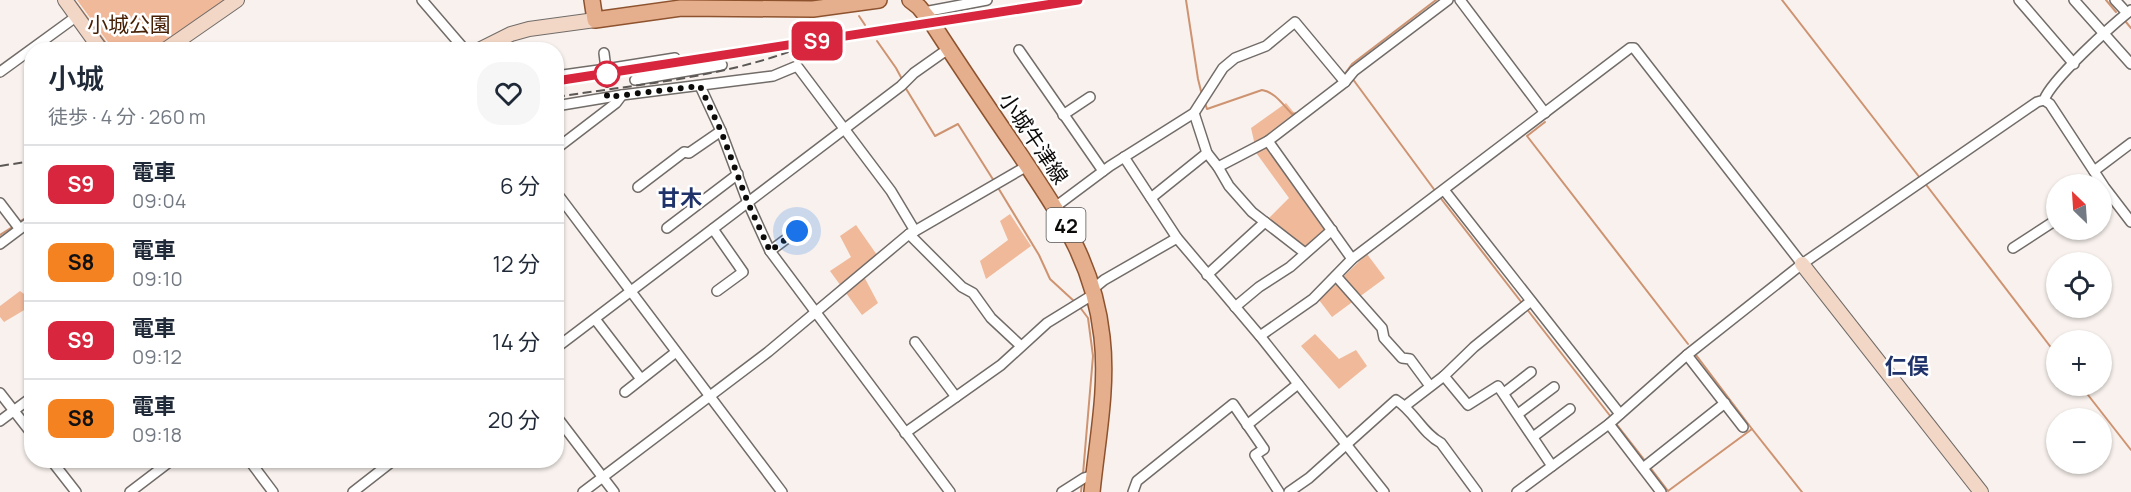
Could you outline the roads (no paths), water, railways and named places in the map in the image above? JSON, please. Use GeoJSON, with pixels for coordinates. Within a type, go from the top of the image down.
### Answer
{"type":"FeatureCollection","features":[{"type":"Feature","properties":{"kind":"main road"},"geometry":{"type":"LineString","coordinates":[[592,0],[595,20],[663,5],[790,4],[813,9],[879,0]]}},
{"type":"Feature","properties":{"kind":"main road","name":"小城牛津線"},"geometry":{"type":"LineString","coordinates":[[910,0],[924,12],[1055,207],[1075,243],[1094,291],[1104,359],[1103,380],[1085,478],[1092,492]]}},
{"type":"Feature","properties":{"kind":"street"},"geometry":{"type":"LineString","coordinates":[[65,0],[95,42]]}},
{"type":"Feature","properties":{"kind":"street"},"geometry":{"type":"LineString","coordinates":[[177,42],[237,0]]}},
{"type":"Feature","properties":{"kind":"street"},"geometry":{"type":"LineString","coordinates":[[422,0],[458,42]]}},
{"type":"Feature","properties":{"kind":"street"},"geometry":{"type":"LineString","coordinates":[[924,12],[987,0]]}},
{"type":"Feature","properties":{"kind":"street"},"geometry":{"type":"LineString","coordinates":[[1218,167],[1268,141],[1342,78],[1448,0]]}},
{"type":"Feature","properties":{"kind":"street"},"geometry":{"type":"LineString","coordinates":[[1460,0],[1545,113]]}},
{"type":"Feature","properties":{"kind":"street"},"geometry":{"type":"LineString","coordinates":[[2019,0],[2073,64]]}},
{"type":"Feature","properties":{"kind":"street"},"geometry":{"type":"LineString","coordinates":[[2074,0],[2131,64]]}},
{"type":"Feature","properties":{"kind":"street"},"geometry":{"type":"LineString","coordinates":[[1517,492],[1609,424],[1687,355],[1802,264],[2037,102],[2044,100],[2048,92],[2073,64],[2129,12],[2115,0]]}},
{"type":"Feature","properties":{"kind":"street"},"geometry":{"type":"LineString","coordinates":[[41,42],[77,16]]}},
{"type":"Feature","properties":{"kind":"street"},"geometry":{"type":"LineString","coordinates":[[495,42],[529,29],[595,20]]}},
{"type":"Feature","properties":{"kind":"street"},"geometry":{"type":"LineString","coordinates":[[1055,207],[1103,171],[1194,113],[1223,68],[1235,58],[1266,46],[1295,22],[1342,78]]}},
{"type":"Feature","properties":{"kind":"street"},"geometry":{"type":"LineString","coordinates":[[1260,336],[1313,299],[1352,260],[1629,48],[1634,48],[1981,492]]}},
{"type":"Feature","properties":{"kind":"street"},"geometry":{"type":"LineString","coordinates":[[564,342],[948,49]]}},
{"type":"Feature","properties":{"kind":"street"},"geometry":{"type":"LineString","coordinates":[[1019,50],[1103,171]]}},
{"type":"Feature","properties":{"kind":"street"},"geometry":{"type":"LineString","coordinates":[[604,53],[606,68]]}},
{"type":"Feature","properties":{"kind":"street"},"geometry":{"type":"LineString","coordinates":[[0,72],[24,55]]}},
{"type":"Feature","properties":{"kind":"street"},"geometry":{"type":"LineString","coordinates":[[564,75],[648,60],[678,66],[722,65]]}},
{"type":"Feature","properties":{"kind":"street"},"geometry":{"type":"LineString","coordinates":[[635,80],[678,66]]}},
{"type":"Feature","properties":{"kind":"street"},"geometry":{"type":"LineString","coordinates":[[564,105],[773,76],[797,66],[891,191],[912,232],[962,287],[973,293],[991,318],[1021,346]]}},
{"type":"Feature","properties":{"kind":"street"},"geometry":{"type":"LineString","coordinates":[[700,86],[770,251],[950,492]]}},
{"type":"Feature","properties":{"kind":"street"},"geometry":{"type":"LineString","coordinates":[[564,142],[616,103],[622,95]]}},
{"type":"Feature","properties":{"kind":"street"},"geometry":{"type":"LineString","coordinates":[[1063,115],[1090,97]]}},
{"type":"Feature","properties":{"kind":"street"},"geometry":{"type":"LineString","coordinates":[[2044,100],[2050,104],[2096,174]]}},
{"type":"Feature","properties":{"kind":"street"},"geometry":{"type":"LineString","coordinates":[[1194,113],[1207,153],[1229,186],[1252,212],[1305,253]]}},
{"type":"Feature","properties":{"kind":"street"},"geometry":{"type":"LineString","coordinates":[[638,187],[684,152],[689,153],[721,131]]}},
{"type":"Feature","properties":{"kind":"street"},"geometry":{"type":"LineString","coordinates":[[1268,141],[1352,260]]}},
{"type":"Feature","properties":{"kind":"street"},"geometry":{"type":"LineString","coordinates":[[2094,171],[2131,143]]}},
{"type":"Feature","properties":{"kind":"street"},"geometry":{"type":"LineString","coordinates":[[1150,198],[1207,153]]}},
{"type":"Feature","properties":{"kind":"street"},"geometry":{"type":"LineString","coordinates":[[1124,157],[1177,238],[1260,336],[1384,492]]}},
{"type":"Feature","properties":{"kind":"street"},"geometry":{"type":"LineString","coordinates":[[583,492],[710,396],[912,232],[1027,166]]}},
{"type":"Feature","properties":{"kind":"street"},"geometry":{"type":"LineString","coordinates":[[668,228],[738,174]]}},
{"type":"Feature","properties":{"kind":"street"},"geometry":{"type":"LineString","coordinates":[[1444,190],[1620,414]]}},
{"type":"Feature","properties":{"kind":"street"},"geometry":{"type":"LineString","coordinates":[[2112,200],[2131,222]]}},
{"type":"Feature","properties":{"kind":"street"},"geometry":{"type":"LineString","coordinates":[[564,202],[782,492]]}},
{"type":"Feature","properties":{"kind":"street"},"geometry":{"type":"LineString","coordinates":[[0,203],[19,228]]}},
{"type":"Feature","properties":{"kind":"street"},"geometry":{"type":"LineString","coordinates":[[1207,275],[1265,222]]}},
{"type":"Feature","properties":{"kind":"street"},"geometry":{"type":"LineString","coordinates":[[0,244],[24,225]]}},
{"type":"Feature","properties":{"kind":"street"},"geometry":{"type":"LineString","coordinates":[[2013,248],[2046,227]]}},
{"type":"Feature","properties":{"kind":"street"},"geometry":{"type":"LineString","coordinates":[[713,229],[743,272],[717,291]]}},
{"type":"Feature","properties":{"kind":"street"},"geometry":{"type":"LineString","coordinates":[[1235,307],[1259,287],[1290,267],[1332,230]]}},
{"type":"Feature","properties":{"kind":"street"},"geometry":{"type":"LineString","coordinates":[[770,251],[797,231]]}},
{"type":"Feature","properties":{"kind":"street"},"geometry":{"type":"LineString","coordinates":[[905,433],[1001,365],[1047,323],[1094,291],[1104,280],[1177,238]]}},
{"type":"Feature","properties":{"kind":"street"},"geometry":{"type":"LineString","coordinates":[[1336,276],[1382,328],[1384,338],[1402,358],[1410,359],[1431,386]]}},
{"type":"Feature","properties":{"kind":"street"},"geometry":{"type":"LineString","coordinates":[[1406,406],[1531,301]]}},
{"type":"Feature","properties":{"kind":"street"},"geometry":{"type":"LineString","coordinates":[[595,319],[641,379]]}},
{"type":"Feature","properties":{"kind":"street"},"geometry":{"type":"LineString","coordinates":[[915,342],[956,397]]}},
{"type":"Feature","properties":{"kind":"street"},"geometry":{"type":"LineString","coordinates":[[625,392],[676,352]]}},
{"type":"Feature","properties":{"kind":"street"},"geometry":{"type":"LineString","coordinates":[[1687,355],[1743,427]]}},
{"type":"Feature","properties":{"kind":"street"},"geometry":{"type":"LineString","coordinates":[[1504,393],[1531,372]]}},
{"type":"Feature","properties":{"kind":"street"},"geometry":{"type":"LineString","coordinates":[[1444,376],[1468,405],[1498,386],[1552,466]]}},
{"type":"Feature","properties":{"kind":"street"},"geometry":{"type":"LineString","coordinates":[[1247,425],[1298,384]]}},
{"type":"Feature","properties":{"kind":"street"},"geometry":{"type":"LineString","coordinates":[[1518,414],[1554,387]]}},
{"type":"Feature","properties":{"kind":"street"},"geometry":{"type":"LineString","coordinates":[[0,393],[24,424]]}},
{"type":"Feature","properties":{"kind":"street"},"geometry":{"type":"LineString","coordinates":[[1289,492],[1347,445],[1396,400],[1406,406],[1432,438],[1441,443],[1478,492]]}},
{"type":"Feature","properties":{"kind":"street"},"geometry":{"type":"LineString","coordinates":[[1642,468],[1725,403]]}},
{"type":"Feature","properties":{"kind":"street"},"geometry":{"type":"LineString","coordinates":[[0,421],[24,404]]}},
{"type":"Feature","properties":{"kind":"street"},"geometry":{"type":"LineString","coordinates":[[1134,492],[1137,481],[1233,404],[1264,449],[1255,455],[1279,492]]}},
{"type":"Feature","properties":{"kind":"street"},"geometry":{"type":"LineString","coordinates":[[1533,437],[1570,409]]}},
{"type":"Feature","properties":{"kind":"street"},"geometry":{"type":"LineString","coordinates":[[1609,424],[1660,492]]}},
{"type":"Feature","properties":{"kind":"street"},"geometry":{"type":"LineString","coordinates":[[564,426],[614,492]]}},
{"type":"Feature","properties":{"kind":"street"},"geometry":{"type":"LineString","coordinates":[[57,468],[76,492]]}},
{"type":"Feature","properties":{"kind":"street"},"geometry":{"type":"LineString","coordinates":[[130,492],[162,468]]}},
{"type":"Feature","properties":{"kind":"street"},"geometry":{"type":"LineString","coordinates":[[255,468],[273,492]]}},
{"type":"Feature","properties":{"kind":"street"},"geometry":{"type":"LineString","coordinates":[[353,492],[384,468]]}},
{"type":"Feature","properties":{"kind":"street"},"geometry":{"type":"LineString","coordinates":[[1062,492],[1085,478]]}},
{"type":"Feature","properties":{"kind":"waterway"},"geometry":{"type":"LineString","coordinates":[[74,0],[105,42]]}},
{"type":"Feature","properties":{"kind":"waterway"},"geometry":{"type":"LineString","coordinates":[[1186,0],[1202,95]]}},
{"type":"Feature","properties":{"kind":"waterway"},"geometry":{"type":"LineString","coordinates":[[1344,75],[1352,64],[1436,0]]}},
{"type":"Feature","properties":{"kind":"waterway"},"geometry":{"type":"LineString","coordinates":[[1782,0],[1920,178]]}},
{"type":"Feature","properties":{"kind":"waterway"},"geometry":{"type":"LineString","coordinates":[[2106,0],[2116,12]]}},
{"type":"Feature","properties":{"kind":"waterway"},"geometry":{"type":"LineString","coordinates":[[859,16],[865,25]]}},
{"type":"Feature","properties":{"kind":"waterway"},"geometry":{"type":"LineString","coordinates":[[2126,22],[2131,28]]}},
{"type":"Feature","properties":{"kind":"waterway"},"geometry":{"type":"LineString","coordinates":[[877,41],[903,81]]}},
{"type":"Feature","properties":{"kind":"waterway"},"geometry":{"type":"LineString","coordinates":[[1352,78],[1436,192]]}},
{"type":"Feature","properties":{"kind":"waterway"},"geometry":{"type":"LineString","coordinates":[[905,87],[935,136],[958,124],[994,181]]}},
{"type":"Feature","properties":{"kind":"waterway"},"geometry":{"type":"LineString","coordinates":[[1205,103],[1207,109],[1262,90],[1275,96],[1292,114],[1307,105]]}},
{"type":"Feature","properties":{"kind":"waterway"},"geometry":{"type":"LineString","coordinates":[[1545,122],[1527,136],[1688,344]]}},
{"type":"Feature","properties":{"kind":"waterway"},"geometry":{"type":"LineString","coordinates":[[1924,182],[2046,341]]}},
{"type":"Feature","properties":{"kind":"waterway"},"geometry":{"type":"LineString","coordinates":[[997,186],[1039,255],[1050,279],[1075,302]]}},
{"type":"Feature","properties":{"kind":"waterway"},"geometry":{"type":"LineString","coordinates":[[1439,196],[1522,303]]}},
{"type":"Feature","properties":{"kind":"waterway"},"geometry":{"type":"LineString","coordinates":[[19,222],[24,219]]}},
{"type":"Feature","properties":{"kind":"waterway"},"geometry":{"type":"LineString","coordinates":[[0,235],[14,226]]}},
{"type":"Feature","properties":{"kind":"waterway"},"geometry":{"type":"LineString","coordinates":[[1079,306],[1088,318],[1093,356],[1083,474]]}},
{"type":"Feature","properties":{"kind":"waterway"},"geometry":{"type":"LineString","coordinates":[[1526,308],[1611,417]]}},
{"type":"Feature","properties":{"kind":"waterway"},"geometry":{"type":"LineString","coordinates":[[1696,355],[1752,429]]}},
{"type":"Feature","properties":{"kind":"waterway"},"geometry":{"type":"LineString","coordinates":[[2089,396],[2131,450]]}},
{"type":"Feature","properties":{"kind":"waterway"},"geometry":{"type":"LineString","coordinates":[[1614,421],[1646,462]]}},
{"type":"Feature","properties":{"kind":"waterway"},"geometry":{"type":"LineString","coordinates":[[1649,466],[1668,491],[1752,429],[1802,492]]}},
{"type":"Feature","properties":{"kind":"waterway"},"geometry":{"type":"LineString","coordinates":[[1081,492],[1082,483]]}},
{"type":"Feature","properties":{"kind":"railway"},"geometry":{"type":"LineString","coordinates":[[564,80],[1078,0]]}},
{"type":"Feature","properties":{"kind":"railway"},"geometry":{"type":"LineString","coordinates":[[564,96],[705,74],[791,51]]}},
{"type":"Feature","properties":{"kind":"railway"},"geometry":{"type":"LineString","coordinates":[[0,166],[24,162]]}},
{"type":"Feature","properties":{"kind":"train","name":"S9"},"geometry":{"type":"LineString","coordinates":[[564,80],[1078,0]]}},
{"type":"Feature","properties":{"kind":"district","name":"甘木"},"geometry":{"type":"Point","coordinates":[680,198]}},
{"type":"Feature","properties":{"kind":"district","name":"仁俣"},"geometry":{"type":"Point","coordinates":[1907,366]}},
{"type":"Feature","properties":{"kind":"park label","name":"小城公園"},"geometry":{"type":"Point","coordinates":[129,24]}}]}
